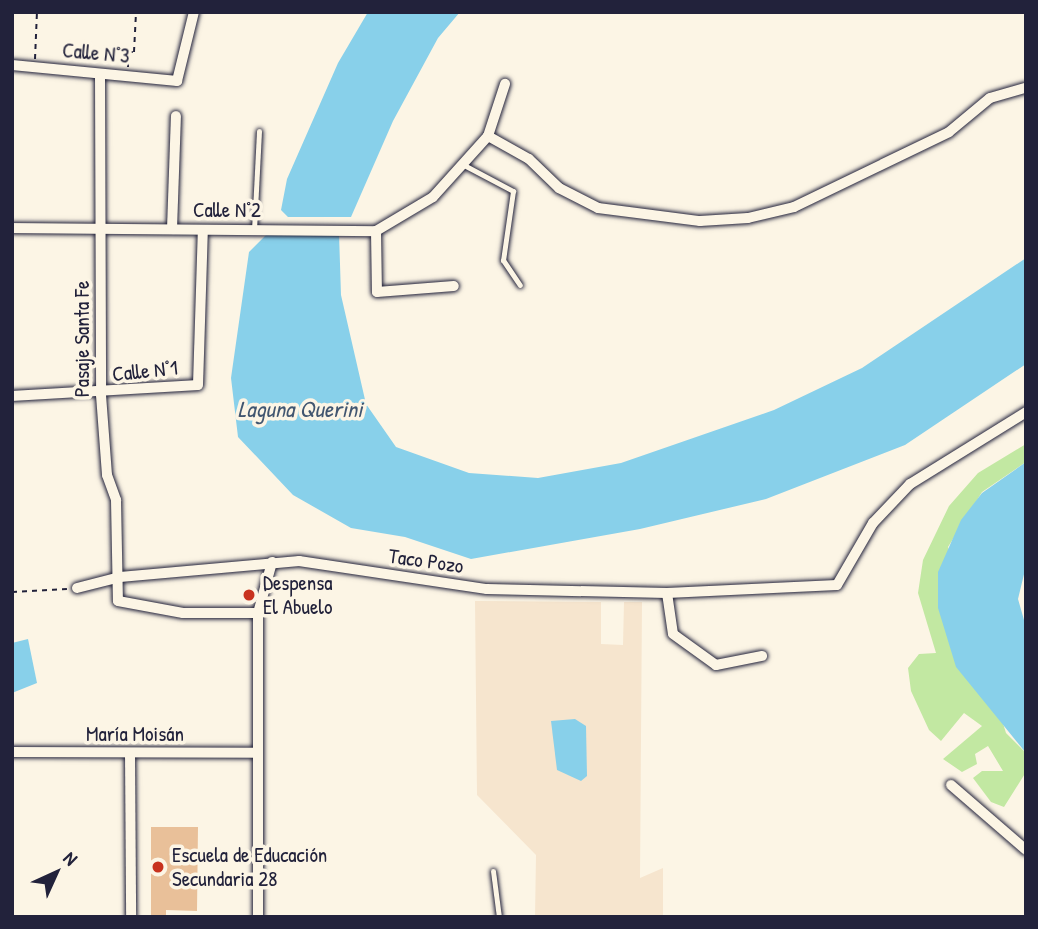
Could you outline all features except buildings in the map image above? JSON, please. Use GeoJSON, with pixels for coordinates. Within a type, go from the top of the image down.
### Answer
{"type":"FeatureCollection","features":[{"type":"Feature","properties":{"kind":"street","name":"Calle N°3"},"geometry":{"type":"LineString","coordinates":[[12,65],[177,80],[194,12]]}},
{"type":"Feature","properties":{"kind":"street","name":"Pasaje Santa Fe"},"geometry":{"type":"LineString","coordinates":[[100,75],[101,395],[120,577],[118,601],[183,613],[258,613]]}},
{"type":"Feature","properties":{"kind":"street"},"geometry":{"type":"LineString","coordinates":[[454,286],[377,292],[376,231],[433,197],[488,136],[505,84]]}},
{"type":"Feature","properties":{"kind":"street"},"geometry":{"type":"LineString","coordinates":[[488,136],[528,159],[559,188],[598,208],[700,221],[748,218],[794,207],[949,132],[990,98],[1026,88]]}},
{"type":"Feature","properties":{"kind":"street"},"geometry":{"type":"LineString","coordinates":[[172,229],[176,116]]}},
{"type":"Feature","properties":{"kind":"street","name":"Calle N°2"},"geometry":{"type":"LineString","coordinates":[[12,228],[376,231]]}},
{"type":"Feature","properties":{"kind":"street","name":"Calle N°1"},"geometry":{"type":"LineString","coordinates":[[12,396],[101,395],[198,385],[203,230]]}},
{"type":"Feature","properties":{"kind":"street","name":"Taco Pozo"},"geometry":{"type":"LineString","coordinates":[[76,588],[120,577],[299,561],[487,589],[667,593],[837,584],[873,523],[911,484],[1026,412]]}},
{"type":"Feature","properties":{"kind":"street"},"geometry":{"type":"LineString","coordinates":[[258,917],[258,613],[272,562]]}},
{"type":"Feature","properties":{"kind":"street"},"geometry":{"type":"LineString","coordinates":[[667,593],[673,634],[716,665],[762,656]]}},
{"type":"Feature","properties":{"kind":"street","name":"María Moisán"},"geometry":{"type":"LineString","coordinates":[[12,752],[257,754]]}},
{"type":"Feature","properties":{"kind":"street"},"geometry":{"type":"LineString","coordinates":[[130,754],[131,917]]}},
{"type":"Feature","properties":{"kind":"street"},"geometry":{"type":"LineString","coordinates":[[951,785],[1026,850]]}},
{"type":"Feature","properties":{"kind":"lane"},"geometry":{"type":"LineString","coordinates":[[254,230],[259,131]]}},
{"type":"Feature","properties":{"kind":"lane"},"geometry":{"type":"LineString","coordinates":[[462,164],[513,191],[503,260],[520,285]]}},
{"type":"Feature","properties":{"kind":"lane"},"geometry":{"type":"LineString","coordinates":[[493,871],[499,917]]}},
{"type":"Feature","properties":{"kind":"path"},"geometry":{"type":"LineString","coordinates":[[35,67],[37,12]]}},
{"type":"Feature","properties":{"kind":"path"},"geometry":{"type":"LineString","coordinates":[[127,75],[136,12]]}},
{"type":"Feature","properties":{"kind":"path"},"geometry":{"type":"LineString","coordinates":[[12,592],[76,588]]}},
{"type":"Feature","properties":{"kind":"shaded area"},"geometry":{"type":"Polygon","coordinates":[[[475,601],[601,602],[601,644],[623,645],[624,602],[642,602],[640,878],[663,868],[663,917],[535,917],[536,855],[477,795],[475,601]]]}},
{"type":"Feature","properties":{"kind":"green space"},"geometry":{"type":"Polygon","coordinates":[[[1026,444],[1026,462],[982,492],[948,547],[1006,733],[1026,753],[1026,772],[1004,807],[991,802],[973,778],[982,771],[1003,771],[988,746],[975,754],[977,764],[962,772],[943,759],[982,726],[964,713],[941,741],[929,730],[911,691],[908,668],[919,654],[936,653],[918,593],[923,560],[949,506],[978,473],[1026,444]]]}},
{"type":"Feature","properties":{"kind":"water"},"geometry":{"type":"Polygon","coordinates":[[[368,12],[460,12],[438,38],[393,121],[351,217],[288,217],[281,210],[287,179],[338,63],[368,12]]]}},
{"type":"Feature","properties":{"kind":"water","name":"Laguna Querini"},"geometry":{"type":"Polygon","coordinates":[[[339,233],[341,295],[366,404],[396,447],[469,473],[538,478],[621,463],[774,410],[862,368],[1026,258],[1026,364],[905,445],[766,499],[640,529],[471,559],[405,537],[351,528],[293,495],[238,437],[231,378],[249,252],[267,234],[339,233]]]}},
{"type":"Feature","properties":{"kind":"water"},"geometry":{"type":"Polygon","coordinates":[[[1026,462],[1026,566],[1018,599],[1026,627],[1026,753],[956,667],[938,608],[938,572],[961,520],[982,493],[1026,462]]]}},
{"type":"Feature","properties":{"kind":"water"},"geometry":{"type":"Polygon","coordinates":[[[28,639],[37,683],[12,693],[12,643],[28,639]]]}},
{"type":"Feature","properties":{"kind":"water"},"geometry":{"type":"Polygon","coordinates":[[[575,719],[586,726],[587,776],[581,781],[557,770],[551,721],[575,719]]]}},
{"type":"Feature","properties":{"kind":"place","name":"Despensa El Abuelo"},"geometry":{"type":"Point","coordinates":[249,595]}},
{"type":"Feature","properties":{"kind":"place","name":"Escuela de Educación Secundaria 28"},"geometry":{"type":"Point","coordinates":[158,867]}}]}
